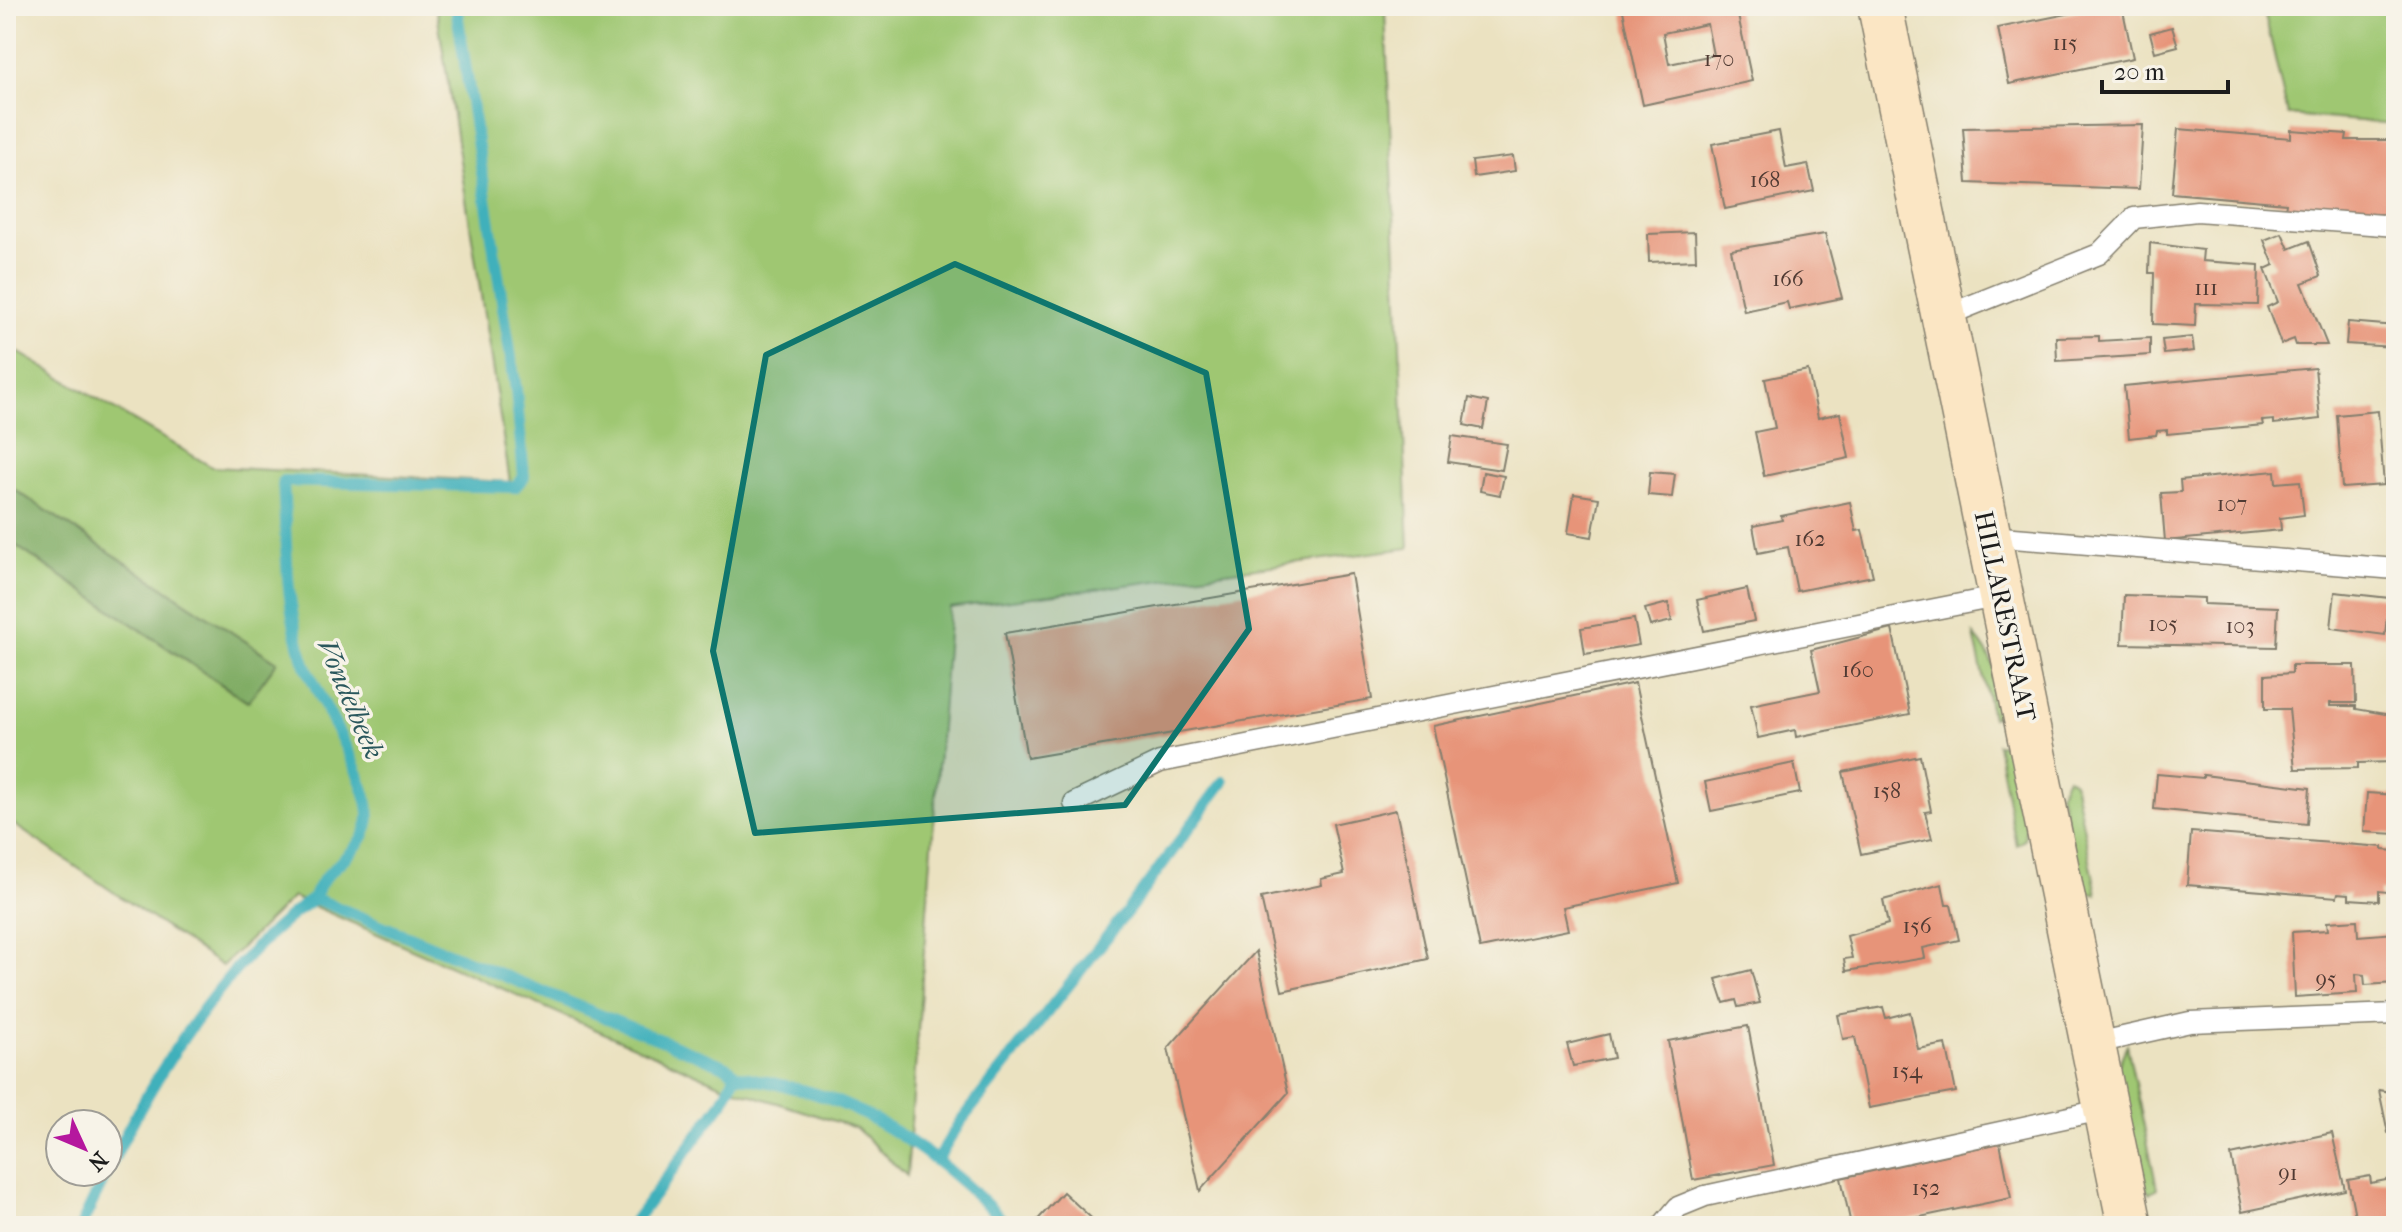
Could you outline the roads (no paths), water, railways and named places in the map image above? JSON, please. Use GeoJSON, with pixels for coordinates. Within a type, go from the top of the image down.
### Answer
{"type":"FeatureCollection","features":[{"type":"Feature","properties":{"kind":"main road","name":"HILLARESTRAAT"},"geometry":{"type":"LineString","coordinates":[[1880,6],[2130,1226]]}},
{"type":"Feature","properties":{"kind":"lane"},"geometry":{"type":"LineString","coordinates":[[1945,316],[2099,254],[2134,218],[2197,211],[2396,226]]}},
{"type":"Feature","properties":{"kind":"lane"},"geometry":{"type":"LineString","coordinates":[[1989,536],[2396,569]]}},
{"type":"Feature","properties":{"kind":"lane"},"geometry":{"type":"LineString","coordinates":[[1074,803],[1160,762],[2001,596]]}},
{"type":"Feature","properties":{"kind":"lane"},"geometry":{"type":"LineString","coordinates":[[2092,1044],[2190,1022],[2396,1014]]}},
{"type":"Feature","properties":{"kind":"lane"},"geometry":{"type":"LineString","coordinates":[[1662,1226],[1678,1207],[1705,1196],[2106,1109]]}},
{"type":"Feature","properties":{"kind":"waterway","name":"Vondelbeek"},"geometry":{"type":"LineString","coordinates":[[456,6],[516,390],[524,477],[515,487],[283,481],[288,573],[298,642],[312,679],[361,781],[369,814],[362,838],[327,876],[314,898],[727,1067],[736,1075],[722,1103],[631,1226]]}},
{"type":"Feature","properties":{"kind":"waterway"},"geometry":{"type":"LineString","coordinates":[[937,1160],[960,1122],[1133,904],[1223,782]]}},
{"type":"Feature","properties":{"kind":"waterway"},"geometry":{"type":"LineString","coordinates":[[124,1137],[170,1058],[222,986],[282,923],[314,898]]}},
{"type":"Feature","properties":{"kind":"waterway"},"geometry":{"type":"LineString","coordinates":[[736,1075],[814,1093],[877,1121],[924,1151],[968,1187],[1008,1226]]}},
{"type":"Feature","properties":{"kind":"waterway"},"geometry":{"type":"LineString","coordinates":[[81,1226],[99,1188]]}}]}
